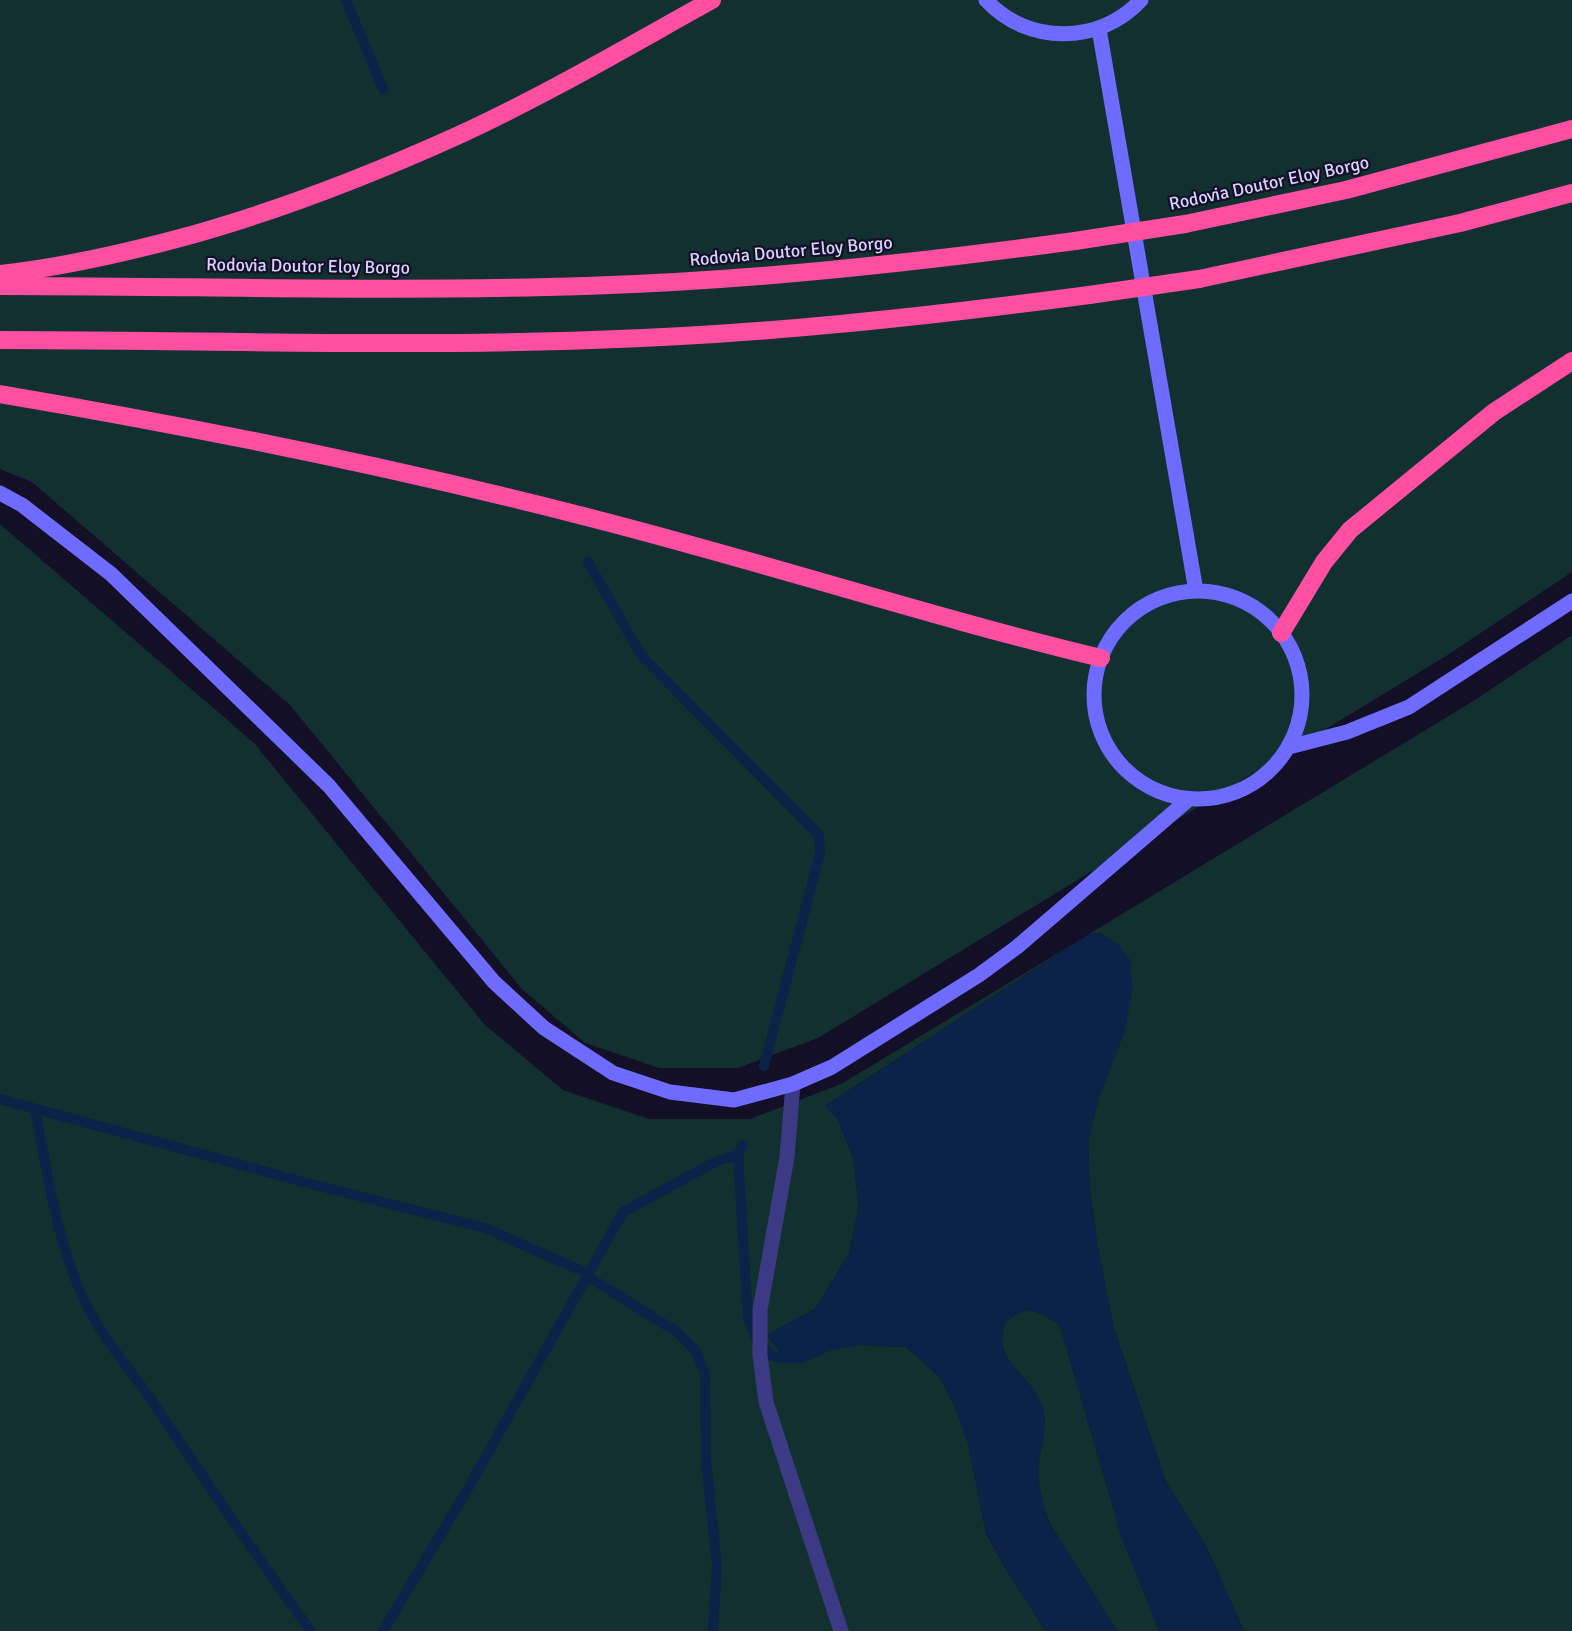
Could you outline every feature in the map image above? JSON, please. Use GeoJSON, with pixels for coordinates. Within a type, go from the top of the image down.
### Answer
{"type":"FeatureCollection","features":[{"type":"Feature","properties":{"kind":"highway"},"geometry":{"type":"LineString","coordinates":[[0,274],[108,257],[200,233],[288,204],[375,171],[461,134],[544,93],[712,0]]}},
{"type":"Feature","properties":{"kind":"highway","name":"Rodovia Doutor Eloy Borgo"},"geometry":{"type":"LineString","coordinates":[[0,286],[463,289],[586,286],[824,271],[1075,241],[1185,224],[1346,190],[1572,129]]}},
{"type":"Feature","properties":{"kind":"highway"},"geometry":{"type":"LineString","coordinates":[[0,340],[480,343],[605,340],[835,326],[1199,279],[1460,223],[1572,193]]}},
{"type":"Feature","properties":{"kind":"highway"},"geometry":{"type":"LineString","coordinates":[[1281,633],[1324,562],[1350,530],[1494,412],[1572,361]]}},
{"type":"Feature","properties":{"kind":"highway"},"geometry":{"type":"LineString","coordinates":[[0,394],[265,442],[436,479],[722,552],[1013,637],[1101,658]]}},
{"type":"Feature","properties":{"kind":"street"},"geometry":{"type":"LineString","coordinates":[[986,0],[1007,18],[1028,29],[1052,34],[1076,34],[1099,29],[1121,18],[1141,0]]}},
{"type":"Feature","properties":{"kind":"street"},"geometry":{"type":"LineString","coordinates":[[1099,29],[1196,591]]}},
{"type":"Feature","properties":{"kind":"street"},"geometry":{"type":"LineString","coordinates":[[0,493],[22,505],[111,574],[329,786],[494,982],[544,1028],[613,1073],[670,1092],[734,1100],[793,1084],[832,1067],[979,975],[1017,947],[1189,799]]}},
{"type":"Feature","properties":{"kind":"street"},"geometry":{"type":"LineString","coordinates":[[1196,591],[1220,593],[1244,602],[1264,615],[1281,633],[1293,654],[1300,677],[1302,701],[1298,724],[1288,747],[1275,766],[1257,782],[1236,793],[1212,799],[1189,799],[1165,795],[1144,784],[1125,770],[1110,751],[1100,729],[1095,705],[1095,682],[1101,658],[1112,637],[1128,618],[1148,604],[1164,597],[1196,591]]}},
{"type":"Feature","properties":{"kind":"street"},"geometry":{"type":"LineString","coordinates":[[1288,747],[1347,732],[1409,707],[1572,601]]}},
{"type":"Feature","properties":{"kind":"lane"},"geometry":{"type":"LineString","coordinates":[[793,1084],[787,1157],[760,1310],[760,1355],[766,1402],[842,1631]]}},
{"type":"Feature","properties":{"kind":"green space"},"geometry":{"type":"Polygon","coordinates":[[[0,0],[1572,0],[1572,572],[1446,656],[818,1038],[738,1068],[659,1068],[585,1043],[522,989],[290,705],[32,482],[0,469],[0,0]]]}},
{"type":"Feature","properties":{"kind":"green space"},"geometry":{"type":"Polygon","coordinates":[[[0,524],[254,743],[485,1025],[563,1090],[649,1119],[750,1119],[841,1084],[1078,941],[825,1106],[838,1119],[853,1158],[859,1206],[849,1254],[815,1309],[767,1335],[784,1358],[858,1345],[906,1347],[939,1376],[956,1409],[968,1443],[986,1533],[1010,1576],[1046,1631],[0,1631],[0,524]]]}},
{"type":"Feature","properties":{"kind":"green space"},"geometry":{"type":"Polygon","coordinates":[[[1572,635],[1572,1631],[1244,1631],[1206,1546],[1166,1482],[1114,1329],[1097,1243],[1090,1190],[1088,1140],[1098,1101],[1101,933],[1089,934],[1475,700],[1572,635]]]}},
{"type":"Feature","properties":{"kind":"green space"},"geometry":{"type":"Polygon","coordinates":[[[1031,1310],[1048,1317],[1060,1326],[1122,1538],[1159,1631],[1117,1631],[1050,1524],[1039,1488],[1038,1475],[1045,1423],[1042,1406],[1031,1387],[1010,1361],[1002,1342],[1003,1330],[1007,1321],[1031,1310]]]}},
{"type":"Feature","properties":{"kind":"water"},"geometry":{"type":"Polygon","coordinates":[[[1101,933],[1119,945],[1130,960],[1133,987],[1125,1031],[1098,1101],[1088,1140],[1090,1190],[1097,1243],[1114,1329],[1166,1482],[1206,1546],[1244,1631],[1159,1631],[1122,1538],[1060,1326],[1048,1317],[1031,1310],[1014,1316],[1005,1325],[1002,1342],[1010,1361],[1031,1387],[1042,1406],[1045,1423],[1038,1475],[1039,1488],[1050,1524],[1117,1631],[1046,1631],[1010,1576],[986,1532],[968,1443],[956,1409],[939,1376],[906,1347],[858,1345],[784,1358],[767,1335],[815,1309],[849,1254],[859,1206],[853,1158],[838,1119],[825,1106],[1089,934],[1101,933]]]}},
{"type":"Feature","properties":{"kind":"waterway"},"geometry":{"type":"LineString","coordinates":[[346,0],[383,89]]}},
{"type":"Feature","properties":{"kind":"waterway"},"geometry":{"type":"LineString","coordinates":[[588,562],[641,655],[819,835],[820,853],[764,1066]]}},
{"type":"Feature","properties":{"kind":"waterway"},"geometry":{"type":"LineString","coordinates":[[0,1099],[311,1184],[485,1228],[589,1274]]}},
{"type":"Feature","properties":{"kind":"waterway"},"geometry":{"type":"LineString","coordinates":[[35,1109],[60,1231],[75,1279],[92,1316],[311,1631]]}},
{"type":"Feature","properties":{"kind":"waterway"},"geometry":{"type":"LineString","coordinates":[[743,1145],[738,1155],[748,1319],[758,1342],[774,1357],[802,1358],[831,1345]]}},
{"type":"Feature","properties":{"kind":"waterway"},"geometry":{"type":"LineString","coordinates":[[383,1631],[466,1492],[623,1212],[717,1161],[738,1155]]}},
{"type":"Feature","properties":{"kind":"waterway"},"geometry":{"type":"LineString","coordinates":[[587,1276],[677,1332],[696,1351],[705,1373],[706,1459],[717,1566],[713,1631]]}}]}
